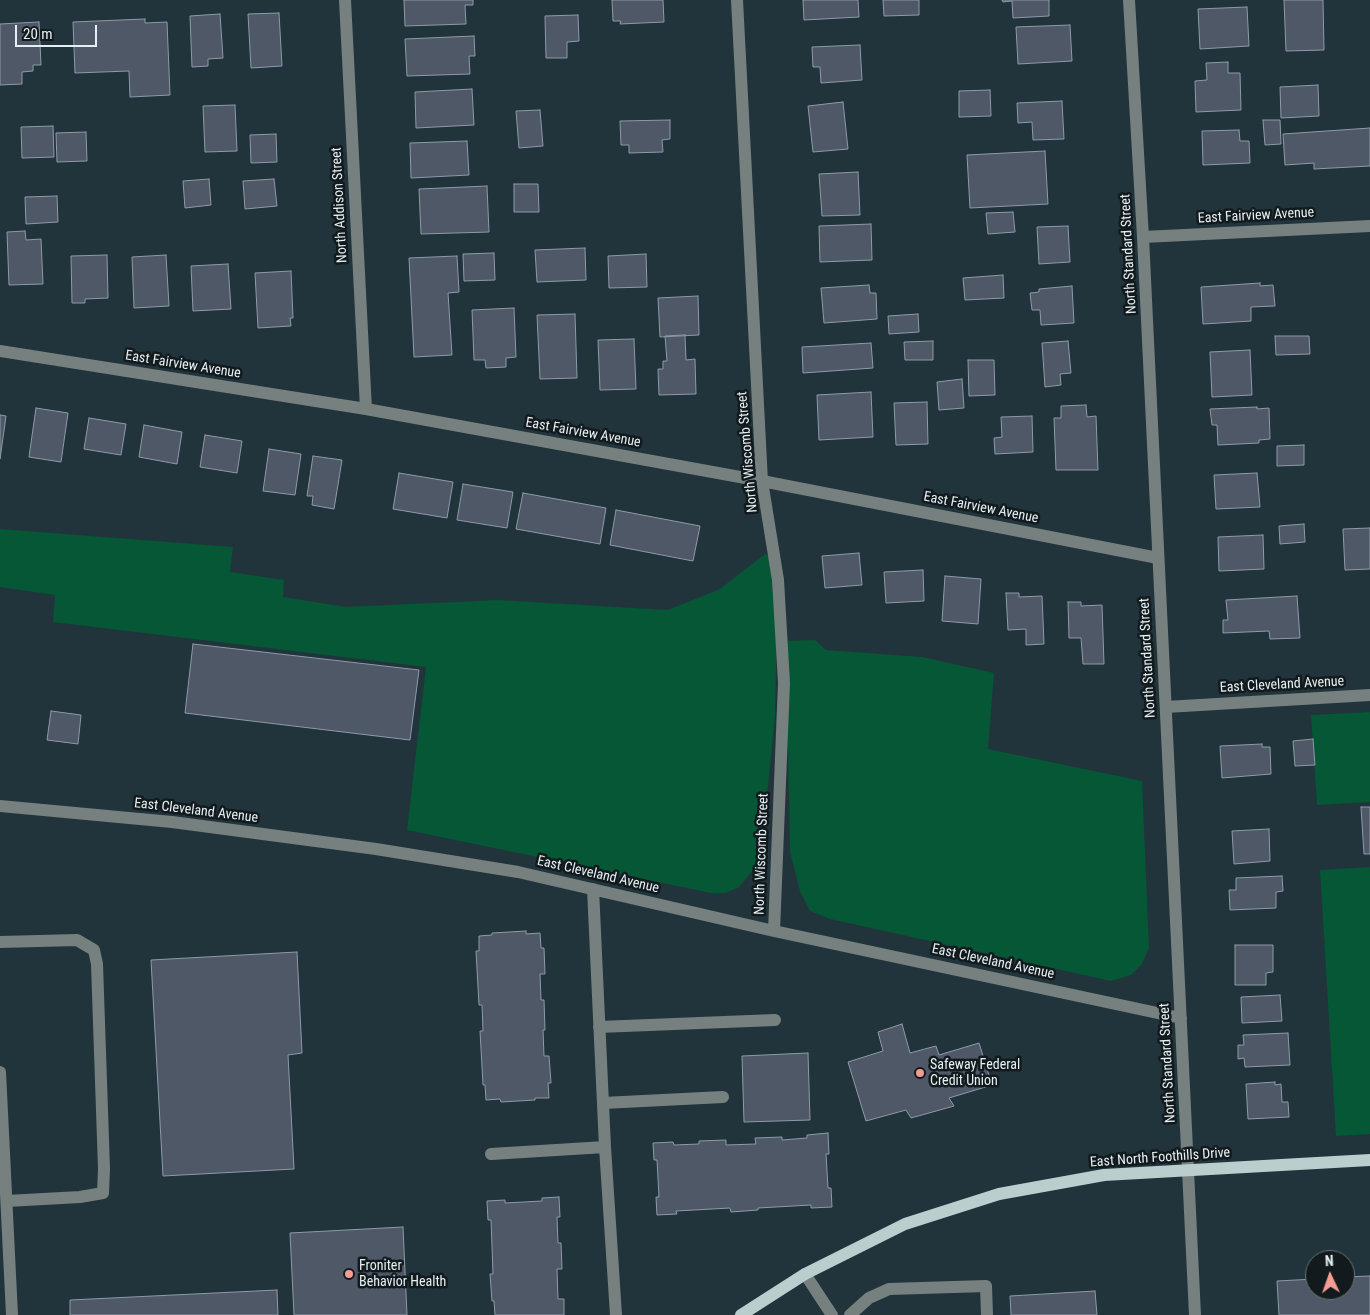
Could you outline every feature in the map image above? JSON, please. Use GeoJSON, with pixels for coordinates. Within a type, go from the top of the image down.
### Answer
{"type":"FeatureCollection","features":[{"type":"Feature","properties":{"kind":"main road","name":"East North Foothills Drive"},"geometry":{"type":"LineString","coordinates":[[741,1315],[805,1274],[905,1224],[999,1194],[1104,1175],[1370,1160]]}},
{"type":"Feature","properties":{"kind":"street","name":"North Addison Street"},"geometry":{"type":"LineString","coordinates":[[344,0],[366,409]]}},
{"type":"Feature","properties":{"kind":"street","name":"North Wiscomb Street"},"geometry":{"type":"LineString","coordinates":[[737,0],[762,481],[778,580],[784,683],[774,931]]}},
{"type":"Feature","properties":{"kind":"street","name":"North Standard Street"},"geometry":{"type":"LineString","coordinates":[[1129,0],[1143,237],[1195,1315]]}},
{"type":"Feature","properties":{"kind":"street","name":"East Fairview Avenue"},"geometry":{"type":"LineString","coordinates":[[1143,237],[1370,226]]}},
{"type":"Feature","properties":{"kind":"street","name":"East Fairview Avenue"},"geometry":{"type":"LineString","coordinates":[[0,351],[366,409],[762,481],[1158,558]]}},
{"type":"Feature","properties":{"kind":"street","name":"East Cleveland Avenue"},"geometry":{"type":"LineString","coordinates":[[1166,707],[1370,695]]}},
{"type":"Feature","properties":{"kind":"street","name":"East Cleveland Avenue"},"geometry":{"type":"LineString","coordinates":[[0,806],[172,822],[366,848],[518,872],[774,931],[1181,1018]]}},
{"type":"Feature","properties":{"kind":"street"},"geometry":{"type":"LineString","coordinates":[[593,889],[605,1146],[616,1315]]}},
{"type":"Feature","properties":{"kind":"street"},"geometry":{"type":"LineString","coordinates":[[0,942],[77,940],[94,950],[97,964],[104,1169],[103,1193],[80,1197],[7,1201]]}},
{"type":"Feature","properties":{"kind":"street"},"geometry":{"type":"LineString","coordinates":[[599,1027],[775,1020]]}},
{"type":"Feature","properties":{"kind":"street"},"geometry":{"type":"LineString","coordinates":[[0,1072],[1,1123],[7,1201],[4,1251],[12,1315]]}},
{"type":"Feature","properties":{"kind":"street"},"geometry":{"type":"LineString","coordinates":[[603,1103],[723,1097]]}},
{"type":"Feature","properties":{"kind":"street"},"geometry":{"type":"LineString","coordinates":[[491,1154],[605,1146]]}},
{"type":"Feature","properties":{"kind":"street"},"geometry":{"type":"LineString","coordinates":[[805,1274],[832,1315]]}},
{"type":"Feature","properties":{"kind":"street"},"geometry":{"type":"LineString","coordinates":[[850,1315],[869,1298],[889,1289],[986,1286],[987,1315]]}},
{"type":"Feature","properties":{"kind":"green space"},"geometry":{"type":"Polygon","coordinates":[[[0,529],[233,547],[230,572],[284,580],[283,597],[346,607],[498,600],[668,610],[720,589],[765,554],[768,555],[775,580],[777,626],[775,716],[762,847],[753,870],[739,887],[726,893],[711,893],[407,830],[426,667],[53,622],[55,595],[0,587],[0,529]]]}},
{"type":"Feature","properties":{"kind":"green space"},"geometry":{"type":"Polygon","coordinates":[[[815,640],[826,650],[922,657],[994,673],[988,749],[1142,781],[1149,948],[1142,964],[1131,975],[1111,981],[830,919],[810,911],[800,891],[790,852],[786,641],[815,640]]]}},
{"type":"Feature","properties":{"kind":"green space"},"geometry":{"type":"Polygon","coordinates":[[[1370,712],[1370,802],[1317,805],[1311,715],[1370,712]]]}},
{"type":"Feature","properties":{"kind":"green space"},"geometry":{"type":"Polygon","coordinates":[[[1370,867],[1370,1134],[1336,1136],[1320,870],[1370,867]]]}},
{"type":"Feature","properties":{"kind":"building"},"geometry":{"type":"Polygon","coordinates":[[[404,0],[473,0],[473,5],[465,5],[466,24],[405,26],[404,0]]]}},
{"type":"Feature","properties":{"kind":"building"},"geometry":{"type":"Polygon","coordinates":[[[612,0],[663,0],[664,22],[620,24],[621,21],[613,21],[612,0]]]}},
{"type":"Feature","properties":{"kind":"building"},"geometry":{"type":"Polygon","coordinates":[[[803,0],[858,0],[859,17],[804,20],[803,0]]]}},
{"type":"Feature","properties":{"kind":"building"},"geometry":{"type":"Polygon","coordinates":[[[883,0],[919,0],[919,15],[884,16],[883,0]]]}},
{"type":"Feature","properties":{"kind":"building"},"geometry":{"type":"Polygon","coordinates":[[[1002,0],[1049,0],[1049,16],[1013,18],[1012,1],[1003,2],[1002,0]]]}},
{"type":"Feature","properties":{"kind":"building"},"geometry":{"type":"Polygon","coordinates":[[[1284,0],[1323,0],[1324,50],[1286,51],[1284,0]]]}},
{"type":"Feature","properties":{"kind":"building"},"geometry":{"type":"Polygon","coordinates":[[[1247,7],[1249,46],[1200,49],[1198,9],[1247,7]]]}},
{"type":"Feature","properties":{"kind":"building"},"geometry":{"type":"Polygon","coordinates":[[[279,13],[282,66],[251,68],[248,14],[279,13]]]}},
{"type":"Feature","properties":{"kind":"building"},"geometry":{"type":"Polygon","coordinates":[[[220,14],[223,58],[208,59],[208,66],[192,67],[190,16],[220,14]]]}},
{"type":"Feature","properties":{"kind":"building"},"geometry":{"type":"Polygon","coordinates":[[[578,15],[579,41],[567,42],[567,58],[546,58],[545,16],[578,15]]]}},
{"type":"Feature","properties":{"kind":"building"},"geometry":{"type":"Polygon","coordinates":[[[145,19],[145,23],[167,22],[170,95],[130,97],[129,71],[75,73],[73,22],[145,19]]]}},
{"type":"Feature","properties":{"kind":"building"},"geometry":{"type":"Polygon","coordinates":[[[39,22],[41,65],[33,65],[33,71],[22,72],[22,84],[0,85],[0,24],[39,22]]]}},
{"type":"Feature","properties":{"kind":"building"},"geometry":{"type":"Polygon","coordinates":[[[1070,25],[1072,61],[1018,64],[1016,27],[1070,25]]]}},
{"type":"Feature","properties":{"kind":"building"},"geometry":{"type":"Polygon","coordinates":[[[474,36],[475,56],[469,56],[470,74],[407,76],[405,39],[474,36]]]}},
{"type":"Feature","properties":{"kind":"building"},"geometry":{"type":"Polygon","coordinates":[[[860,45],[862,80],[821,83],[820,67],[813,67],[812,47],[860,45]]]}},
{"type":"Feature","properties":{"kind":"building"},"geometry":{"type":"Polygon","coordinates":[[[1228,62],[1228,73],[1240,73],[1241,110],[1196,112],[1195,81],[1207,80],[1206,63],[1228,62]]]}},
{"type":"Feature","properties":{"kind":"building"},"geometry":{"type":"Polygon","coordinates":[[[1318,85],[1319,116],[1281,118],[1280,87],[1318,85]]]}},
{"type":"Feature","properties":{"kind":"building"},"geometry":{"type":"Polygon","coordinates":[[[472,89],[474,125],[416,128],[415,92],[472,89]]]}},
{"type":"Feature","properties":{"kind":"building"},"geometry":{"type":"Polygon","coordinates":[[[990,90],[991,116],[959,117],[959,91],[990,90]]]}},
{"type":"Feature","properties":{"kind":"building"},"geometry":{"type":"Polygon","coordinates":[[[1062,101],[1064,139],[1033,140],[1032,122],[1018,123],[1017,103],[1062,101]]]}},
{"type":"Feature","properties":{"kind":"building"},"geometry":{"type":"Polygon","coordinates":[[[843,102],[848,149],[813,152],[808,106],[843,102]]]}},
{"type":"Feature","properties":{"kind":"building"},"geometry":{"type":"Polygon","coordinates":[[[235,105],[237,151],[205,152],[203,106],[235,105]]]}},
{"type":"Feature","properties":{"kind":"building"},"geometry":{"type":"Polygon","coordinates":[[[540,110],[543,146],[519,148],[516,111],[540,110]]]}},
{"type":"Feature","properties":{"kind":"building"},"geometry":{"type":"Polygon","coordinates":[[[670,120],[670,139],[662,140],[663,152],[629,153],[629,145],[621,145],[620,121],[670,120]]]}},
{"type":"Feature","properties":{"kind":"building"},"geometry":{"type":"Polygon","coordinates":[[[1263,120],[1280,120],[1281,144],[1265,145],[1263,120]]]}},
{"type":"Feature","properties":{"kind":"building"},"geometry":{"type":"Polygon","coordinates":[[[53,126],[54,157],[22,158],[21,127],[53,126]]]}},
{"type":"Feature","properties":{"kind":"building"},"geometry":{"type":"Polygon","coordinates":[[[1370,128],[1370,166],[1314,169],[1314,163],[1285,165],[1283,134],[1370,128]]]}},
{"type":"Feature","properties":{"kind":"building"},"geometry":{"type":"Polygon","coordinates":[[[1239,130],[1240,141],[1249,141],[1250,163],[1203,165],[1202,131],[1239,130]]]}},
{"type":"Feature","properties":{"kind":"building"},"geometry":{"type":"Polygon","coordinates":[[[86,132],[87,161],[57,162],[56,133],[86,132]]]}},
{"type":"Feature","properties":{"kind":"building"},"geometry":{"type":"Polygon","coordinates":[[[276,134],[277,162],[251,163],[250,135],[276,134]]]}},
{"type":"Feature","properties":{"kind":"building"},"geometry":{"type":"Polygon","coordinates":[[[467,141],[469,175],[411,178],[410,143],[467,141]]]}},
{"type":"Feature","properties":{"kind":"building"},"geometry":{"type":"Polygon","coordinates":[[[1045,151],[1048,204],[970,208],[967,155],[1045,151]]]}},
{"type":"Feature","properties":{"kind":"building"},"geometry":{"type":"Polygon","coordinates":[[[858,172],[860,215],[822,216],[819,174],[858,172]]]}},
{"type":"Feature","properties":{"kind":"building"},"geometry":{"type":"Polygon","coordinates":[[[209,179],[211,205],[185,208],[183,181],[209,179]]]}},
{"type":"Feature","properties":{"kind":"building"},"geometry":{"type":"Polygon","coordinates":[[[274,179],[277,206],[245,209],[243,181],[274,179]]]}},
{"type":"Feature","properties":{"kind":"building"},"geometry":{"type":"Polygon","coordinates":[[[514,184],[538,184],[539,212],[514,212],[514,184]]]}},
{"type":"Feature","properties":{"kind":"building"},"geometry":{"type":"Polygon","coordinates":[[[487,186],[489,232],[421,234],[419,189],[487,186]]]}},
{"type":"Feature","properties":{"kind":"building"},"geometry":{"type":"Polygon","coordinates":[[[57,196],[58,222],[26,224],[25,197],[57,196]]]}},
{"type":"Feature","properties":{"kind":"building"},"geometry":{"type":"Polygon","coordinates":[[[1013,212],[1015,232],[988,234],[986,213],[1013,212]]]}},
{"type":"Feature","properties":{"kind":"building"},"geometry":{"type":"Polygon","coordinates":[[[871,224],[872,260],[820,262],[819,226],[871,224]]]}},
{"type":"Feature","properties":{"kind":"building"},"geometry":{"type":"Polygon","coordinates":[[[1068,226],[1070,262],[1039,264],[1037,227],[1068,226]]]}},
{"type":"Feature","properties":{"kind":"building"},"geometry":{"type":"Polygon","coordinates":[[[25,231],[26,240],[41,239],[43,284],[9,285],[7,232],[25,231]]]}},
{"type":"Feature","properties":{"kind":"building"},"geometry":{"type":"Polygon","coordinates":[[[585,248],[586,280],[537,282],[535,250],[585,248]]]}},
{"type":"Feature","properties":{"kind":"building"},"geometry":{"type":"Polygon","coordinates":[[[494,253],[495,280],[464,281],[463,254],[494,253]]]}},
{"type":"Feature","properties":{"kind":"building"},"geometry":{"type":"Polygon","coordinates":[[[646,254],[647,287],[609,288],[608,256],[646,254]]]}},
{"type":"Feature","properties":{"kind":"building"},"geometry":{"type":"Polygon","coordinates":[[[107,255],[108,298],[85,299],[85,303],[72,303],[71,256],[107,255]]]}},
{"type":"Feature","properties":{"kind":"building"},"geometry":{"type":"Polygon","coordinates":[[[166,255],[169,306],[134,308],[132,257],[166,255]]]}},
{"type":"Feature","properties":{"kind":"building"},"geometry":{"type":"Polygon","coordinates":[[[457,256],[459,292],[448,293],[452,355],[414,357],[409,258],[457,256]]]}},
{"type":"Feature","properties":{"kind":"building"},"geometry":{"type":"Polygon","coordinates":[[[228,264],[231,309],[193,311],[191,266],[228,264]]]}},
{"type":"Feature","properties":{"kind":"building"},"geometry":{"type":"Polygon","coordinates":[[[291,271],[293,318],[290,318],[291,326],[258,328],[255,273],[291,271]]]}},
{"type":"Feature","properties":{"kind":"building"},"geometry":{"type":"Polygon","coordinates":[[[1003,275],[1004,298],[965,300],[963,278],[1003,275]]]}},
{"type":"Feature","properties":{"kind":"building"},"geometry":{"type":"Polygon","coordinates":[[[1260,283],[1260,286],[1273,285],[1275,306],[1251,307],[1251,321],[1203,324],[1201,287],[1260,283]]]}},
{"type":"Feature","properties":{"kind":"building"},"geometry":{"type":"Polygon","coordinates":[[[869,285],[870,293],[876,293],[877,319],[824,323],[821,288],[869,285]]]}},
{"type":"Feature","properties":{"kind":"building"},"geometry":{"type":"Polygon","coordinates":[[[1072,286],[1074,323],[1041,325],[1040,310],[1032,310],[1030,293],[1039,292],[1039,289],[1072,286]]]}},
{"type":"Feature","properties":{"kind":"building"},"geometry":{"type":"Polygon","coordinates":[[[698,296],[699,335],[660,337],[658,298],[698,296]]]}},
{"type":"Feature","properties":{"kind":"building"},"geometry":{"type":"Polygon","coordinates":[[[514,308],[516,357],[506,358],[506,367],[486,368],[485,360],[474,360],[472,310],[514,308]]]}},
{"type":"Feature","properties":{"kind":"building"},"geometry":{"type":"Polygon","coordinates":[[[575,314],[577,378],[540,379],[537,315],[575,314]]]}},
{"type":"Feature","properties":{"kind":"building"},"geometry":{"type":"Polygon","coordinates":[[[918,314],[919,332],[889,334],[888,316],[918,314]]]}},
{"type":"Feature","properties":{"kind":"building"},"geometry":{"type":"Polygon","coordinates":[[[685,335],[686,360],[695,359],[696,394],[659,395],[658,369],[663,369],[663,361],[667,361],[665,336],[685,335]]]}},
{"type":"Feature","properties":{"kind":"building"},"geometry":{"type":"Polygon","coordinates":[[[1275,336],[1309,336],[1310,354],[1276,355],[1275,336]]]}},
{"type":"Feature","properties":{"kind":"building"},"geometry":{"type":"Polygon","coordinates":[[[634,339],[636,389],[600,390],[598,340],[634,339]]]}},
{"type":"Feature","properties":{"kind":"building"},"geometry":{"type":"Polygon","coordinates":[[[933,341],[933,360],[905,360],[904,342],[933,341]]]}},
{"type":"Feature","properties":{"kind":"building"},"geometry":{"type":"Polygon","coordinates":[[[1068,341],[1071,373],[1060,374],[1061,385],[1045,387],[1042,343],[1068,341]]]}},
{"type":"Feature","properties":{"kind":"building"},"geometry":{"type":"Polygon","coordinates":[[[871,343],[873,368],[803,373],[802,347],[871,343]]]}},
{"type":"Feature","properties":{"kind":"building"},"geometry":{"type":"Polygon","coordinates":[[[1250,350],[1252,395],[1212,397],[1210,352],[1250,350]]]}},
{"type":"Feature","properties":{"kind":"building"},"geometry":{"type":"Polygon","coordinates":[[[968,360],[994,360],[995,395],[969,396],[968,360]]]}},
{"type":"Feature","properties":{"kind":"building"},"geometry":{"type":"Polygon","coordinates":[[[962,379],[964,408],[939,410],[937,382],[962,379]]]}},
{"type":"Feature","properties":{"kind":"building"},"geometry":{"type":"Polygon","coordinates":[[[871,392],[873,437],[819,440],[817,395],[871,392]]]}},
{"type":"Feature","properties":{"kind":"building"},"geometry":{"type":"Polygon","coordinates":[[[927,402],[928,444],[896,445],[894,403],[927,402]]]}},
{"type":"Feature","properties":{"kind":"building"},"geometry":{"type":"Polygon","coordinates":[[[1086,405],[1087,417],[1096,416],[1098,470],[1056,470],[1054,418],[1061,418],[1061,406],[1086,405]]]}},
{"type":"Feature","properties":{"kind":"building"},"geometry":{"type":"Polygon","coordinates":[[[1257,407],[1257,409],[1269,408],[1270,439],[1259,440],[1259,443],[1218,445],[1217,425],[1212,425],[1210,409],[1257,407]]]}},
{"type":"Feature","properties":{"kind":"building"},"geometry":{"type":"Polygon","coordinates":[[[36,408],[68,413],[61,462],[29,457],[36,408]]]}},
{"type":"Feature","properties":{"kind":"building"},"geometry":{"type":"Polygon","coordinates":[[[0,415],[6,416],[0,459],[0,415]]]}},
{"type":"Feature","properties":{"kind":"building"},"geometry":{"type":"Polygon","coordinates":[[[1032,416],[1033,452],[995,454],[994,438],[1002,437],[1001,417],[1032,416]]]}},
{"type":"Feature","properties":{"kind":"building"},"geometry":{"type":"Polygon","coordinates":[[[89,418],[126,424],[121,455],[84,449],[89,418]]]}},
{"type":"Feature","properties":{"kind":"building"},"geometry":{"type":"Polygon","coordinates":[[[144,425],[182,432],[177,464],[139,457],[144,425]]]}},
{"type":"Feature","properties":{"kind":"building"},"geometry":{"type":"Polygon","coordinates":[[[205,435],[242,441],[237,473],[200,467],[205,435]]]}},
{"type":"Feature","properties":{"kind":"building"},"geometry":{"type":"Polygon","coordinates":[[[1304,445],[1304,465],[1277,466],[1277,446],[1304,445]]]}},
{"type":"Feature","properties":{"kind":"building"},"geometry":{"type":"Polygon","coordinates":[[[269,449],[301,454],[295,495],[263,491],[269,449]]]}},
{"type":"Feature","properties":{"kind":"building"},"geometry":{"type":"Polygon","coordinates":[[[313,456],[342,460],[334,509],[312,505],[313,496],[307,496],[313,456]]]}},
{"type":"Feature","properties":{"kind":"building"},"geometry":{"type":"Polygon","coordinates":[[[399,473],[453,482],[447,518],[393,509],[399,473]]]}},
{"type":"Feature","properties":{"kind":"building"},"geometry":{"type":"Polygon","coordinates":[[[1257,473],[1260,507],[1216,509],[1214,475],[1257,473]]]}},
{"type":"Feature","properties":{"kind":"building"},"geometry":{"type":"Polygon","coordinates":[[[463,484],[513,492],[507,528],[457,520],[463,484]]]}},
{"type":"Feature","properties":{"kind":"building"},"geometry":{"type":"Polygon","coordinates":[[[523,493],[606,508],[600,544],[516,529],[523,493]]]}},
{"type":"Feature","properties":{"kind":"building"},"geometry":{"type":"Polygon","coordinates":[[[616,510],[700,526],[693,561],[610,545],[616,510]]]}},
{"type":"Feature","properties":{"kind":"building"},"geometry":{"type":"Polygon","coordinates":[[[1304,524],[1305,542],[1280,544],[1279,526],[1304,524]]]}},
{"type":"Feature","properties":{"kind":"building"},"geometry":{"type":"Polygon","coordinates":[[[1370,528],[1370,569],[1345,570],[1343,529],[1370,528]]]}},
{"type":"Feature","properties":{"kind":"building"},"geometry":{"type":"Polygon","coordinates":[[[1263,535],[1264,569],[1219,571],[1218,537],[1263,535]]]}},
{"type":"Feature","properties":{"kind":"building"},"geometry":{"type":"Polygon","coordinates":[[[859,553],[862,585],[825,588],[822,556],[859,553]]]}},
{"type":"Feature","properties":{"kind":"building"},"geometry":{"type":"Polygon","coordinates":[[[923,570],[924,601],[886,603],[884,572],[923,570]]]}},
{"type":"Feature","properties":{"kind":"building"},"geometry":{"type":"Polygon","coordinates":[[[945,576],[981,579],[978,624],[942,621],[945,576]]]}},
{"type":"Feature","properties":{"kind":"building"},"geometry":{"type":"Polygon","coordinates":[[[1006,593],[1019,593],[1019,597],[1042,596],[1044,644],[1026,645],[1026,629],[1008,630],[1006,593]]]}},
{"type":"Feature","properties":{"kind":"building"},"geometry":{"type":"Polygon","coordinates":[[[1297,596],[1300,638],[1270,639],[1269,631],[1223,633],[1223,620],[1228,620],[1226,600],[1297,596]]]}},
{"type":"Feature","properties":{"kind":"building"},"geometry":{"type":"Polygon","coordinates":[[[1068,602],[1081,602],[1081,606],[1102,605],[1104,664],[1083,664],[1081,638],[1069,638],[1068,602]]]}},
{"type":"Feature","properties":{"kind":"building"},"geometry":{"type":"Polygon","coordinates":[[[193,644],[419,670],[410,740],[185,713],[193,644]]]}},
{"type":"Feature","properties":{"kind":"building"},"geometry":{"type":"Polygon","coordinates":[[[51,711],[81,715],[78,744],[47,740],[51,711]]]}},
{"type":"Feature","properties":{"kind":"building"},"geometry":{"type":"Polygon","coordinates":[[[1313,739],[1315,765],[1295,766],[1293,741],[1313,739]]]}},
{"type":"Feature","properties":{"kind":"building"},"geometry":{"type":"Polygon","coordinates":[[[1262,744],[1262,747],[1270,747],[1271,774],[1222,778],[1220,746],[1262,744]]]}},
{"type":"Feature","properties":{"kind":"building"},"geometry":{"type":"Polygon","coordinates":[[[1361,807],[1370,807],[1370,854],[1364,854],[1361,807]]]}},
{"type":"Feature","properties":{"kind":"building"},"geometry":{"type":"Polygon","coordinates":[[[1269,829],[1270,861],[1234,864],[1232,831],[1269,829]]]}},
{"type":"Feature","properties":{"kind":"building"},"geometry":{"type":"Polygon","coordinates":[[[1282,876],[1283,891],[1276,892],[1276,908],[1230,910],[1229,890],[1236,890],[1236,878],[1282,876]]]}},
{"type":"Feature","properties":{"kind":"building"},"geometry":{"type":"Polygon","coordinates":[[[526,931],[526,934],[540,933],[541,948],[544,948],[545,974],[540,974],[541,1000],[544,1000],[544,1056],[549,1056],[551,1083],[548,1083],[549,1098],[501,1102],[500,1099],[486,1100],[485,1085],[483,1085],[480,1031],[483,1031],[482,1005],[479,1005],[476,951],[479,951],[479,936],[492,935],[492,933],[526,931]]]}},
{"type":"Feature","properties":{"kind":"building"},"geometry":{"type":"Polygon","coordinates":[[[1235,945],[1273,945],[1273,972],[1266,973],[1266,985],[1235,985],[1235,945]]]}},
{"type":"Feature","properties":{"kind":"building"},"geometry":{"type":"Polygon","coordinates":[[[297,952],[302,1053],[288,1055],[294,1169],[163,1176],[151,960],[297,952]]]}},
{"type":"Feature","properties":{"kind":"building"},"geometry":{"type":"Polygon","coordinates":[[[1280,995],[1282,1021],[1242,1023],[1241,997],[1280,995]]]}},
{"type":"Feature","properties":{"kind":"building","name":"Safeway Federal Credit Union"},"geometry":{"type":"Polygon","coordinates":[[[902,1024],[910,1053],[936,1046],[939,1055],[979,1043],[992,1085],[949,1098],[954,1106],[911,1118],[906,1110],[866,1121],[848,1062],[883,1051],[878,1032],[902,1024]]]}},
{"type":"Feature","properties":{"kind":"building"},"geometry":{"type":"Polygon","coordinates":[[[1288,1033],[1290,1065],[1245,1067],[1244,1058],[1238,1059],[1238,1045],[1244,1045],[1243,1035],[1288,1033]]]}},
{"type":"Feature","properties":{"kind":"building"},"geometry":{"type":"Polygon","coordinates":[[[808,1053],[810,1120],[744,1122],[742,1056],[808,1053]]]}},
{"type":"Feature","properties":{"kind":"building"},"geometry":{"type":"Polygon","coordinates":[[[1275,1082],[1275,1085],[1281,1084],[1282,1102],[1288,1102],[1289,1117],[1248,1119],[1246,1084],[1275,1082]]]}},
{"type":"Feature","properties":{"kind":"building"},"geometry":{"type":"Polygon","coordinates":[[[828,1133],[829,1154],[826,1154],[828,1188],[831,1188],[832,1207],[811,1208],[811,1205],[758,1208],[758,1210],[731,1212],[730,1208],[676,1211],[677,1214],[657,1215],[656,1197],[659,1197],[657,1160],[654,1160],[653,1143],[673,1142],[674,1145],[699,1144],[699,1141],[726,1140],[726,1145],[756,1144],[755,1138],[782,1137],[782,1140],[807,1138],[807,1135],[828,1133]]]}},
{"type":"Feature","properties":{"kind":"building"},"geometry":{"type":"Polygon","coordinates":[[[559,1197],[560,1217],[557,1217],[558,1243],[561,1243],[562,1269],[557,1269],[558,1299],[564,1299],[564,1315],[495,1315],[490,1274],[493,1274],[491,1220],[488,1220],[487,1201],[505,1200],[505,1203],[542,1201],[542,1198],[559,1197]]]}},
{"type":"Feature","properties":{"kind":"building","name":"Froniter Behavior Health"},"geometry":{"type":"Polygon","coordinates":[[[403,1227],[407,1315],[294,1315],[290,1233],[403,1227]]]}},
{"type":"Feature","properties":{"kind":"building"},"geometry":{"type":"Polygon","coordinates":[[[1370,1276],[1370,1315],[1279,1315],[1277,1281],[1305,1280],[1305,1300],[1355,1300],[1355,1277],[1370,1276]]]}},
{"type":"Feature","properties":{"kind":"building"},"geometry":{"type":"Polygon","coordinates":[[[277,1290],[278,1315],[70,1315],[70,1300],[277,1290]]]}},
{"type":"Feature","properties":{"kind":"building"},"geometry":{"type":"Polygon","coordinates":[[[1095,1291],[1097,1315],[1011,1315],[1010,1296],[1095,1291]]]}},
{"type":"Feature","properties":{"kind":"place","name":"Safeway Federal Credit Union"},"geometry":{"type":"Point","coordinates":[920,1073]}},
{"type":"Feature","properties":{"kind":"place","name":"Froniter Behavior Health"},"geometry":{"type":"Point","coordinates":[349,1274]}}]}
